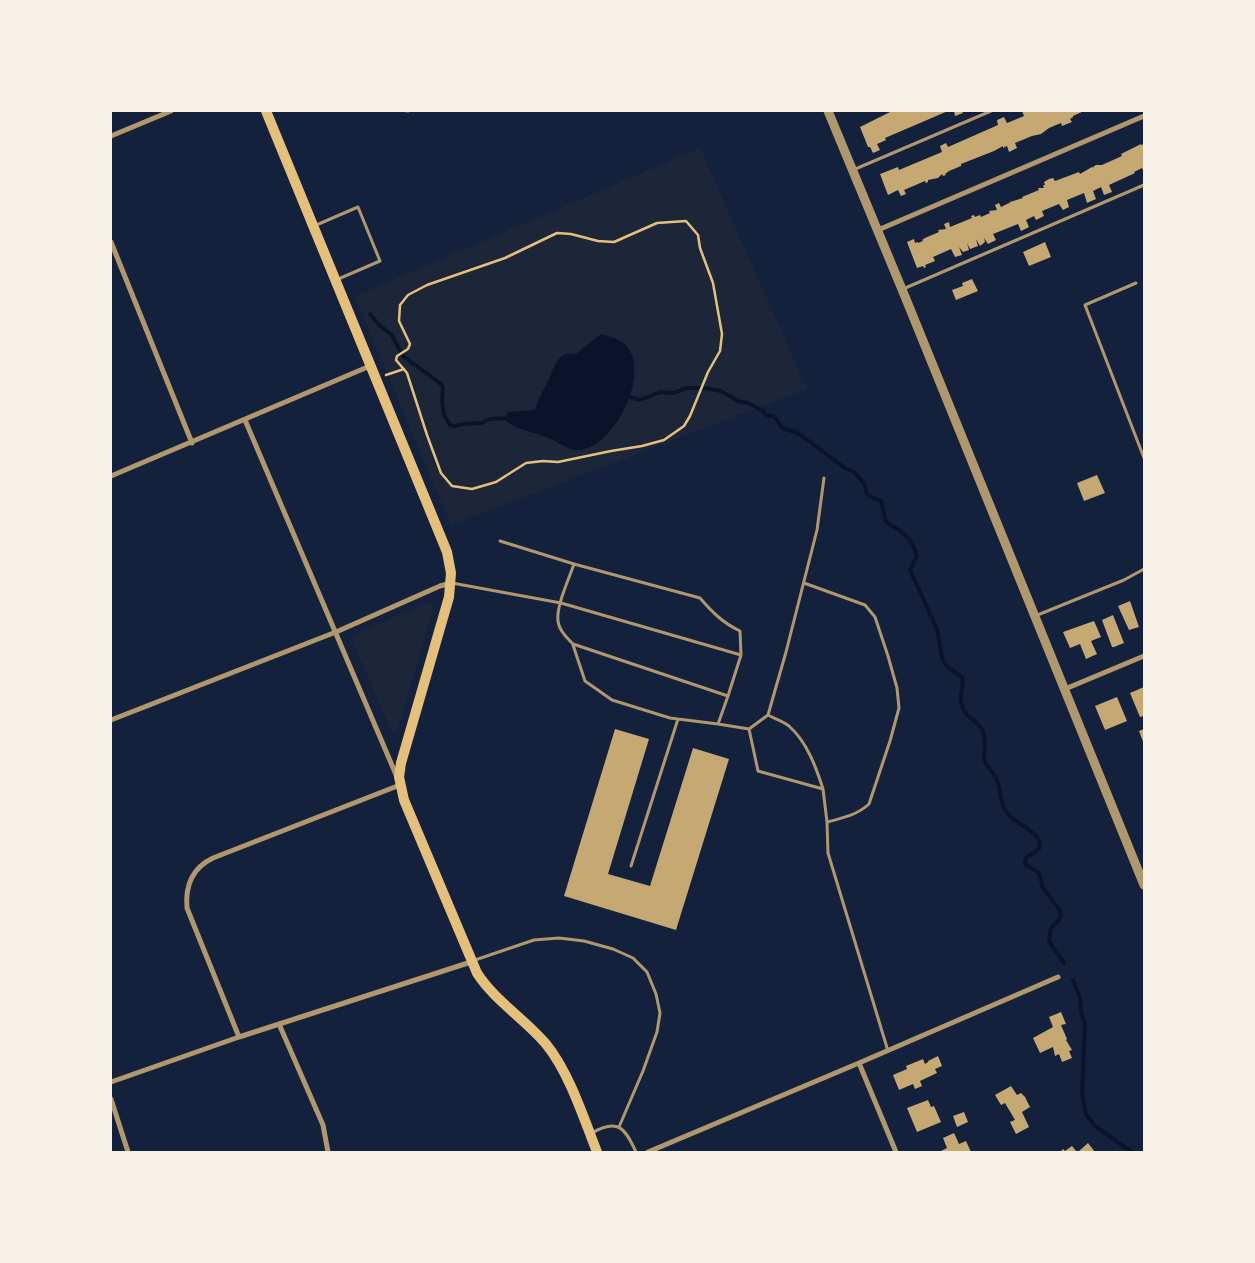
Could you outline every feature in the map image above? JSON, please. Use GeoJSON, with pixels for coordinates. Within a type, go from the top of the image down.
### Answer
{"type":"FeatureCollection","features":[{"type":"Feature","properties":{"kind":"main road"},"geometry":{"type":"LineString","coordinates":[[266,111],[450,565],[451,583],[444,616],[403,752],[400,785],[404,800],[471,962],[488,988],[539,1036],[555,1056],[597,1152]]}},
{"type":"Feature","properties":{"kind":"street"},"geometry":{"type":"LineString","coordinates":[[111,136],[171,111]]}},
{"type":"Feature","properties":{"kind":"street"},"geometry":{"type":"LineString","coordinates":[[828,111],[1143,879]]}},
{"type":"Feature","properties":{"kind":"street"},"geometry":{"type":"LineString","coordinates":[[878,230],[1144,116]]}},
{"type":"Feature","properties":{"kind":"street"},"geometry":{"type":"LineString","coordinates":[[111,242],[192,443]]}},
{"type":"Feature","properties":{"kind":"street"},"geometry":{"type":"LineString","coordinates":[[111,476],[370,366]]}},
{"type":"Feature","properties":{"kind":"street"},"geometry":{"type":"LineString","coordinates":[[239,1037],[188,908],[187,890],[193,872],[204,862],[213,858],[400,785],[245,420]]}},
{"type":"Feature","properties":{"kind":"street"},"geometry":{"type":"LineString","coordinates":[[111,720],[336,632],[440,586],[451,583]]}},
{"type":"Feature","properties":{"kind":"street"},"geometry":{"type":"LineString","coordinates":[[1065,688],[1144,656]]}},
{"type":"Feature","properties":{"kind":"street"},"geometry":{"type":"LineString","coordinates":[[111,1082],[239,1037],[471,962]]}},
{"type":"Feature","properties":{"kind":"street"},"geometry":{"type":"LineString","coordinates":[[648,1152],[1058,978]]}},
{"type":"Feature","properties":{"kind":"street"},"geometry":{"type":"LineString","coordinates":[[279,1024],[323,1125],[328,1152]]}},
{"type":"Feature","properties":{"kind":"street"},"geometry":{"type":"LineString","coordinates":[[859,1063],[896,1152]]}},
{"type":"Feature","properties":{"kind":"street"},"geometry":{"type":"LineString","coordinates":[[111,1099],[128,1152]]}},
{"type":"Feature","properties":{"kind":"lane"},"geometry":{"type":"LineString","coordinates":[[853,170],[991,111]]}},
{"type":"Feature","properties":{"kind":"lane"},"geometry":{"type":"LineString","coordinates":[[902,289],[1144,185]]}},
{"type":"Feature","properties":{"kind":"lane"},"geometry":{"type":"LineString","coordinates":[[313,226],[358,208],[380,261],[336,280]]}},
{"type":"Feature","properties":{"kind":"lane"},"geometry":{"type":"LineString","coordinates":[[1136,283],[1084,305],[1144,458]]}},
{"type":"Feature","properties":{"kind":"lane"},"geometry":{"type":"LineString","coordinates":[[574,564],[558,613],[558,623],[564,634],[573,644],[585,681],[612,700],[678,719],[748,730],[768,716],[817,530],[824,478]]}},
{"type":"Feature","properties":{"kind":"lane"},"geometry":{"type":"LineString","coordinates":[[500,541],[574,564],[700,598],[714,614],[740,631],[741,655],[718,724]]}},
{"type":"Feature","properties":{"kind":"lane"},"geometry":{"type":"LineString","coordinates":[[1035,616],[1144,570]]}},
{"type":"Feature","properties":{"kind":"lane"},"geometry":{"type":"LineString","coordinates":[[451,583],[561,603],[741,655]]}},
{"type":"Feature","properties":{"kind":"lane"},"geometry":{"type":"LineString","coordinates":[[804,583],[865,605],[875,617],[897,688],[899,708],[869,804],[862,811],[828,822]]}},
{"type":"Feature","properties":{"kind":"lane"},"geometry":{"type":"LineString","coordinates":[[573,644],[728,696]]}},
{"type":"Feature","properties":{"kind":"lane"},"geometry":{"type":"LineString","coordinates":[[768,716],[789,726],[805,746],[816,767],[823,789],[828,822],[828,853],[888,1051]]}},
{"type":"Feature","properties":{"kind":"lane"},"geometry":{"type":"LineString","coordinates":[[631,866],[678,719]]}},
{"type":"Feature","properties":{"kind":"lane"},"geometry":{"type":"LineString","coordinates":[[748,730],[758,771],[823,789]]}},
{"type":"Feature","properties":{"kind":"lane"},"geometry":{"type":"LineString","coordinates":[[471,962],[534,940],[559,938],[584,940],[613,949],[633,958],[647,972],[656,994],[660,1013],[657,1032],[619,1127]]}},
{"type":"Feature","properties":{"kind":"lane"},"geometry":{"type":"LineString","coordinates":[[590,1134],[605,1126],[619,1127],[626,1133],[636,1152]]}},
{"type":"Feature","properties":{"kind":"path"},"geometry":{"type":"LineString","coordinates":[[686,222],[698,235],[700,248],[713,284],[722,334],[720,352],[708,372],[684,426],[664,440],[558,462],[526,463],[496,482],[472,489],[452,486],[441,473],[404,369],[396,360],[397,356],[408,349],[410,344],[399,321],[400,305],[408,295],[427,285],[505,258],[557,233],[572,234],[598,242],[614,242],[657,223],[686,222]]}},
{"type":"Feature","properties":{"kind":"path"},"geometry":{"type":"LineString","coordinates":[[385,376],[404,369]]}},
{"type":"Feature","properties":{"kind":"shaded area"},"geometry":{"type":"Polygon","coordinates":[[[700,148],[807,389],[451,525],[355,296],[700,148]]]}},
{"type":"Feature","properties":{"kind":"shaded area"},"geometry":{"type":"Polygon","coordinates":[[[601,334],[623,342],[626,345],[633,360],[634,375],[631,392],[625,408],[605,436],[593,446],[576,450],[516,427],[506,421],[507,412],[535,410],[560,357],[569,353],[576,354],[601,334]]]}},
{"type":"Feature","properties":{"kind":"shaded area"},"geometry":{"type":"Polygon","coordinates":[[[427,603],[432,604],[433,608],[398,728],[393,731],[350,636],[427,603]]]}},
{"type":"Feature","properties":{"kind":"building"},"geometry":{"type":"Polygon","coordinates":[[[892,111],[948,111],[885,138],[886,140],[877,144],[880,150],[873,153],[870,147],[868,147],[860,127],[892,111]]]}},
{"type":"Feature","properties":{"kind":"building"},"geometry":{"type":"Polygon","coordinates":[[[954,111],[962,111],[963,113],[955,116],[954,111]]]}},
{"type":"Feature","properties":{"kind":"building"},"geometry":{"type":"Polygon","coordinates":[[[1022,111],[1084,111],[1073,116],[1070,119],[1072,122],[1062,126],[1061,123],[1041,134],[1015,143],[1017,148],[1009,152],[1007,146],[1003,148],[1003,146],[961,164],[961,166],[949,171],[946,175],[943,176],[942,174],[938,178],[904,190],[906,194],[901,196],[898,190],[888,195],[880,174],[898,167],[899,170],[942,152],[940,146],[946,143],[948,147],[998,125],[997,120],[1004,117],[1007,123],[1024,116],[1022,111]]]}},
{"type":"Feature","properties":{"kind":"building"},"geometry":{"type":"Polygon","coordinates":[[[1144,144],[1144,172],[1142,168],[1109,185],[1112,192],[1104,195],[1101,187],[1093,191],[1096,199],[1087,203],[1084,193],[1067,200],[1069,207],[1063,210],[1059,204],[1042,211],[1044,216],[1036,220],[1034,216],[1026,220],[1029,227],[1021,231],[1018,224],[993,234],[996,240],[988,244],[984,238],[985,242],[980,246],[976,239],[978,246],[970,249],[967,243],[969,250],[963,252],[959,247],[962,255],[955,257],[951,249],[933,257],[935,261],[925,265],[926,267],[917,268],[907,242],[914,239],[915,243],[923,241],[925,238],[939,232],[938,230],[946,229],[944,224],[949,222],[950,227],[972,218],[971,216],[974,215],[975,217],[980,215],[981,217],[990,213],[989,211],[997,210],[995,205],[999,203],[1001,207],[1039,190],[1038,188],[1044,188],[1044,182],[1049,179],[1053,178],[1055,181],[1079,172],[1080,174],[1092,167],[1094,168],[1096,165],[1102,165],[1122,156],[1121,154],[1144,144]]]}},
{"type":"Feature","properties":{"kind":"building"},"geometry":{"type":"Polygon","coordinates":[[[1045,242],[1051,257],[1029,266],[1023,252],[1045,242]]]}},
{"type":"Feature","properties":{"kind":"building"},"geometry":{"type":"Polygon","coordinates":[[[972,279],[978,291],[956,300],[952,290],[963,286],[962,283],[972,279]]]}},
{"type":"Feature","properties":{"kind":"building"},"geometry":{"type":"Polygon","coordinates":[[[1097,475],[1105,493],[1084,501],[1077,483],[1097,475]]]}},
{"type":"Feature","properties":{"kind":"building"},"geometry":{"type":"Polygon","coordinates":[[[1130,601],[1139,627],[1129,630],[1118,606],[1130,601]]]}},
{"type":"Feature","properties":{"kind":"building"},"geometry":{"type":"Polygon","coordinates":[[[1113,615],[1124,643],[1112,647],[1102,620],[1113,615]]]}},
{"type":"Feature","properties":{"kind":"building"},"geometry":{"type":"Polygon","coordinates":[[[1094,621],[1101,637],[1091,641],[1097,654],[1086,659],[1080,644],[1070,648],[1063,632],[1094,621]]]}},
{"type":"Feature","properties":{"kind":"building"},"geometry":{"type":"Polygon","coordinates":[[[1144,687],[1144,716],[1140,717],[1130,693],[1144,687]]]}},
{"type":"Feature","properties":{"kind":"building"},"geometry":{"type":"Polygon","coordinates":[[[1117,697],[1127,721],[1105,730],[1095,706],[1117,697]]]}},
{"type":"Feature","properties":{"kind":"building"},"geometry":{"type":"Polygon","coordinates":[[[615,729],[649,739],[608,874],[650,886],[693,748],[729,759],[676,930],[564,896],[615,729]]]}},
{"type":"Feature","properties":{"kind":"building"},"geometry":{"type":"Polygon","coordinates":[[[1144,729],[1144,744],[1139,731],[1144,729]]]}},
{"type":"Feature","properties":{"kind":"building"},"geometry":{"type":"Polygon","coordinates":[[[1061,1012],[1066,1024],[1061,1025],[1072,1050],[1069,1051],[1072,1058],[1062,1062],[1059,1054],[1055,1056],[1053,1047],[1040,1053],[1033,1038],[1053,1027],[1049,1017],[1061,1012]]]}},
{"type":"Feature","properties":{"kind":"building"},"geometry":{"type":"Polygon","coordinates":[[[938,1056],[942,1066],[935,1069],[937,1073],[920,1081],[922,1086],[915,1089],[913,1084],[899,1090],[893,1075],[907,1069],[906,1066],[923,1059],[925,1064],[938,1056]]]}},
{"type":"Feature","properties":{"kind":"building"},"geometry":{"type":"Polygon","coordinates":[[[1011,1086],[1017,1095],[1021,1093],[1025,1097],[1030,1107],[1022,1112],[1029,1127],[1016,1134],[1010,1122],[1015,1120],[1005,1103],[1001,1105],[995,1095],[1011,1086]]]}},
{"type":"Feature","properties":{"kind":"building"},"geometry":{"type":"Polygon","coordinates":[[[928,1100],[931,1107],[934,1106],[941,1122],[917,1132],[907,1108],[928,1100]]]}},
{"type":"Feature","properties":{"kind":"building"},"geometry":{"type":"Polygon","coordinates":[[[964,1112],[968,1122],[957,1127],[953,1116],[964,1112]]]}},
{"type":"Feature","properties":{"kind":"building"},"geometry":{"type":"Polygon","coordinates":[[[954,1133],[959,1144],[966,1141],[971,1152],[939,1152],[947,1148],[943,1138],[954,1133]]]}},
{"type":"Feature","properties":{"kind":"building"},"geometry":{"type":"Polygon","coordinates":[[[1088,1143],[1095,1152],[1078,1152],[1088,1143]]]}},
{"type":"Feature","properties":{"kind":"building"},"geometry":{"type":"Polygon","coordinates":[[[1072,1146],[1077,1152],[1060,1152],[1063,1149],[1065,1151],[1072,1146]]]}},
{"type":"Feature","properties":{"kind":"waterway"},"geometry":{"type":"LineString","coordinates":[[370,314],[379,325],[391,334],[403,356],[441,384],[443,388],[444,415],[450,425],[481,423],[490,419],[511,418]]}},
{"type":"Feature","properties":{"kind":"waterway"},"geometry":{"type":"LineString","coordinates":[[626,396],[640,400],[660,392],[673,393],[687,388],[705,388],[721,391],[738,401],[748,403],[763,411],[766,415],[775,417],[782,428],[798,433],[845,468],[854,472],[864,483],[867,495],[881,501],[886,522],[906,535],[915,549],[917,556],[910,570],[937,629],[942,658],[947,667],[962,677],[961,699],[963,708],[983,732],[985,743],[984,759],[998,782],[1004,808],[1011,817],[1032,832],[1040,841],[1039,849],[1026,858],[1025,864],[1039,873],[1043,888],[1061,914],[1059,920],[1051,928],[1049,940],[1064,963]]}},
{"type":"Feature","properties":{"kind":"waterway"},"geometry":{"type":"LineString","coordinates":[[1073,980],[1080,998],[1081,1012],[1085,1025],[1082,1093],[1086,1114],[1095,1126],[1132,1152]]}}]}
